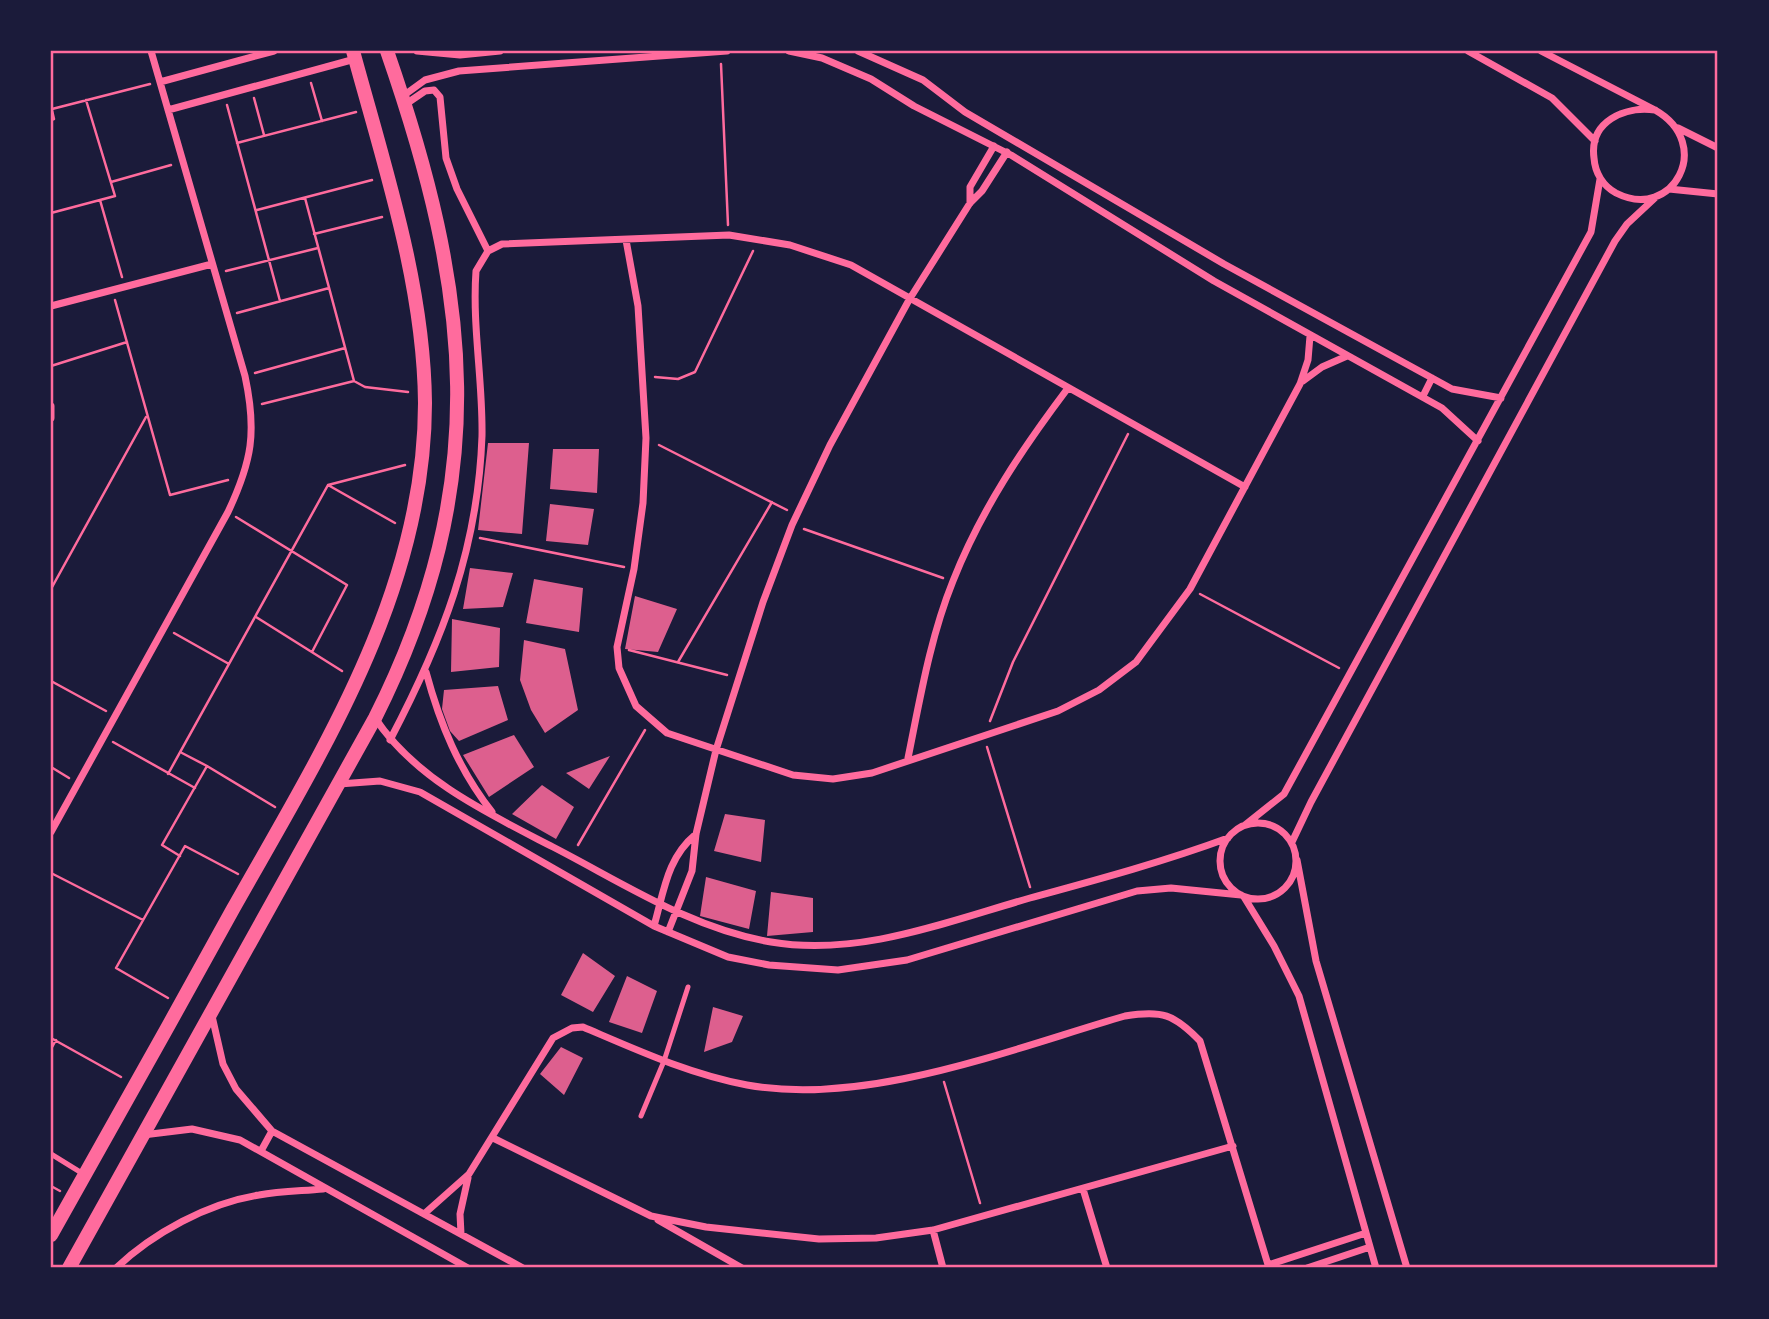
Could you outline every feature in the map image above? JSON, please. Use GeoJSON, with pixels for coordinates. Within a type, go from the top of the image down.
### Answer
{"type":"FeatureCollection","features":[{"type":"Feature","properties":{"kind":"main road"},"geometry":{"type":"LineString","coordinates":[[69,1268],[375,718],[404,657],[431,580],[451,490],[457,438],[456,334],[440,231],[405,100],[387,51]]}},
{"type":"Feature","properties":{"kind":"main road"},"geometry":{"type":"LineString","coordinates":[[51,1235],[337,724],[391,600],[414,516],[422,461],[425,405],[423,349],[415,294],[396,213],[354,55]]}},
{"type":"Feature","properties":{"kind":"street"},"geometry":{"type":"LineString","coordinates":[[51,832],[228,512],[245,476],[251,454],[251,406],[245,376],[151,51]]}},
{"type":"Feature","properties":{"kind":"street"},"geometry":{"type":"LineString","coordinates":[[160,82],[274,51]]}},
{"type":"Feature","properties":{"kind":"street"},"geometry":{"type":"LineString","coordinates":[[417,51],[460,55],[500,51]]}},
{"type":"Feature","properties":{"kind":"street"},"geometry":{"type":"LineString","coordinates":[[405,100],[425,80],[459,71],[624,54],[727,51]]}},
{"type":"Feature","properties":{"kind":"street"},"geometry":{"type":"LineString","coordinates":[[789,51],[822,58],[871,79],[914,106],[1007,152],[1214,281],[1423,396],[1442,408],[1478,441]]}},
{"type":"Feature","properties":{"kind":"street"},"geometry":{"type":"LineString","coordinates":[[858,51],[923,80],[965,112],[1224,264],[1432,379],[1463,392],[1501,398]]}},
{"type":"Feature","properties":{"kind":"street"},"geometry":{"type":"LineString","coordinates":[[1468,51],[1552,98],[1595,141]]}},
{"type":"Feature","properties":{"kind":"street"},"geometry":{"type":"LineString","coordinates":[[1541,51],[1655,110],[1677,128],[1718,148]]}},
{"type":"Feature","properties":{"kind":"street"},"geometry":{"type":"LineString","coordinates":[[168,110],[308,72],[354,55]]}},
{"type":"Feature","properties":{"kind":"street"},"geometry":{"type":"LineString","coordinates":[[459,71],[460,55]]}},
{"type":"Feature","properties":{"kind":"street"},"geometry":{"type":"LineString","coordinates":[[405,100],[434,90],[440,97],[446,158],[457,189],[488,251]]}},
{"type":"Feature","properties":{"kind":"street"},"geometry":{"type":"LineString","coordinates":[[375,718],[390,740],[416,765],[495,817],[676,911],[733,933],[770,942],[835,946],[899,935],[1172,858],[1228,838],[1284,794],[1591,232],[1600,179],[1593,154],[1595,141],[1604,125],[1618,113],[1636,108],[1655,110]]}},
{"type":"Feature","properties":{"kind":"street"},"geometry":{"type":"LineString","coordinates":[[985,141],[993,128]]}},
{"type":"Feature","properties":{"kind":"street"},"geometry":{"type":"LineString","coordinates":[[1292,842],[1311,802],[1615,242],[1627,224],[1657,196],[1669,189],[1683,167],[1683,140],[1677,128]]}},
{"type":"Feature","properties":{"kind":"street"},"geometry":{"type":"LineString","coordinates":[[970,203],[971,187],[994,146]]}},
{"type":"Feature","properties":{"kind":"street"},"geometry":{"type":"LineString","coordinates":[[668,932],[692,871],[696,834],[716,750],[741,678],[763,601],[796,515],[830,445],[909,300],[970,203],[982,191],[1007,152]]}},
{"type":"Feature","properties":{"kind":"street"},"geometry":{"type":"LineString","coordinates":[[1600,179],[1612,191],[1626,198],[1642,200],[1657,196]]}},
{"type":"Feature","properties":{"kind":"street"},"geometry":{"type":"LineString","coordinates":[[1669,189],[1718,194]]}},
{"type":"Feature","properties":{"kind":"street"},"geometry":{"type":"LineString","coordinates":[[390,740],[426,672],[449,615],[469,536],[479,480],[481,438],[476,271],[488,251],[510,243],[729,235],[790,245],[851,265],[1245,487]]}},
{"type":"Feature","properties":{"kind":"street"},"geometry":{"type":"LineString","coordinates":[[626,240],[638,306],[646,438],[643,503],[634,569],[617,647],[625,688],[650,721],[667,733],[793,775],[833,779],[872,773],[908,758],[1058,711],[1099,690],[1136,662],[1190,589],[1300,384],[1308,360],[1310,336]]}},
{"type":"Feature","properties":{"kind":"street"},"geometry":{"type":"LineString","coordinates":[[51,306],[212,264]]}},
{"type":"Feature","properties":{"kind":"street"},"geometry":{"type":"LineString","coordinates":[[1300,384],[1322,367],[1347,356]]}},
{"type":"Feature","properties":{"kind":"street"},"geometry":{"type":"LineString","coordinates":[[1423,396],[1432,379]]}},
{"type":"Feature","properties":{"kind":"street"},"geometry":{"type":"LineString","coordinates":[[908,758],[933,642],[953,582],[984,513],[1016,459],[1068,388]]}},
{"type":"Feature","properties":{"kind":"street"},"geometry":{"type":"LineString","coordinates":[[51,406],[51,418]]}},
{"type":"Feature","properties":{"kind":"street"},"geometry":{"type":"LineString","coordinates":[[426,672],[453,750],[465,774],[495,817]]}},
{"type":"Feature","properties":{"kind":"street"},"geometry":{"type":"LineString","coordinates":[[338,784],[380,781],[400,784],[438,802],[654,926],[728,957],[803,970],[838,970],[907,960],[1137,891],[1171,888],[1259,900],[1274,896],[1286,887],[1294,875],[1297,860]]}},
{"type":"Feature","properties":{"kind":"street"},"geometry":{"type":"LineString","coordinates":[[438,802],[446,786]]}},
{"type":"Feature","properties":{"kind":"street"},"geometry":{"type":"LineString","coordinates":[[1245,825],[1272,825],[1283,831],[1292,842],[1316,961],[1407,1268]]}},
{"type":"Feature","properties":{"kind":"street"},"geometry":{"type":"LineString","coordinates":[[654,926],[675,856],[696,834]]}},
{"type":"Feature","properties":{"kind":"street"},"geometry":{"type":"LineString","coordinates":[[1228,838],[1220,859],[1221,870],[1225,880],[1242,896],[1274,946],[1299,996],[1376,1268]]}},
{"type":"Feature","properties":{"kind":"street"},"geometry":{"type":"LineString","coordinates":[[211,1010],[215,1038],[230,1077],[253,1111],[272,1131],[523,1268]]}},
{"type":"Feature","properties":{"kind":"street"},"geometry":{"type":"LineString","coordinates":[[424,1214],[469,1174],[553,1038],[562,1031],[583,1027],[694,1072],[750,1085],[797,1090],[893,1082],[1125,1016],[1153,1012],[1181,1021],[1200,1041],[1268,1267],[1366,1233]]}},
{"type":"Feature","properties":{"kind":"street"},"geometry":{"type":"LineString","coordinates":[[143,1135],[167,1129],[204,1130],[240,1140],[468,1268]]}},
{"type":"Feature","properties":{"kind":"street"},"geometry":{"type":"LineString","coordinates":[[261,1151],[272,1131]]}},
{"type":"Feature","properties":{"kind":"street"},"geometry":{"type":"LineString","coordinates":[[493,1138],[651,1216],[742,1268]]}},
{"type":"Feature","properties":{"kind":"street"},"geometry":{"type":"LineString","coordinates":[[651,1216],[706,1227],[819,1239],[876,1238],[933,1230],[1233,1146]]}},
{"type":"Feature","properties":{"kind":"street"},"geometry":{"type":"LineString","coordinates":[[461,1234],[463,1194],[469,1174]]}},
{"type":"Feature","properties":{"kind":"street"},"geometry":{"type":"LineString","coordinates":[[116,1268],[133,1252],[192,1216],[256,1195],[324,1189]]}},
{"type":"Feature","properties":{"kind":"street"},"geometry":{"type":"LineString","coordinates":[[1083,1189],[1107,1268]]}},
{"type":"Feature","properties":{"kind":"street"},"geometry":{"type":"LineString","coordinates":[[933,1230],[943,1268]]}},
{"type":"Feature","properties":{"kind":"street"},"geometry":{"type":"LineString","coordinates":[[1307,1268],[1370,1247]]}},
{"type":"Feature","properties":{"kind":"lane"},"geometry":{"type":"LineString","coordinates":[[641,1116],[664,1061],[688,987]]}},
{"type":"Feature","properties":{"kind":"lane"},"geometry":{"type":"LineString","coordinates":[[51,1154],[85,1175]]}},
{"type":"Feature","properties":{"kind":"path"},"geometry":{"type":"LineString","coordinates":[[720,51],[729,235]]}},
{"type":"Feature","properties":{"kind":"path"},"geometry":{"type":"LineString","coordinates":[[308,72],[322,121]]}},
{"type":"Feature","properties":{"kind":"path"},"geometry":{"type":"LineString","coordinates":[[51,120],[54,119],[51,108],[160,82]]}},
{"type":"Feature","properties":{"kind":"path"},"geometry":{"type":"LineString","coordinates":[[250,88],[264,135]]}},
{"type":"Feature","properties":{"kind":"path"},"geometry":{"type":"LineString","coordinates":[[224,95],[280,301]]}},
{"type":"Feature","properties":{"kind":"path"},"geometry":{"type":"LineString","coordinates":[[51,213],[115,196],[86,100]]}},
{"type":"Feature","properties":{"kind":"path"},"geometry":{"type":"LineString","coordinates":[[237,143],[368,109]]}},
{"type":"Feature","properties":{"kind":"path"},"geometry":{"type":"LineString","coordinates":[[111,182],[183,162]]}},
{"type":"Feature","properties":{"kind":"path"},"geometry":{"type":"LineString","coordinates":[[257,210],[369,182],[383,169]]}},
{"type":"Feature","properties":{"kind":"path"},"geometry":{"type":"LineString","coordinates":[[304,198],[354,381]]}},
{"type":"Feature","properties":{"kind":"path"},"geometry":{"type":"LineString","coordinates":[[100,200],[125,286]]}},
{"type":"Feature","properties":{"kind":"path"},"geometry":{"type":"LineString","coordinates":[[314,234],[396,213]]}},
{"type":"Feature","properties":{"kind":"path"},"geometry":{"type":"LineString","coordinates":[[644,371],[660,379],[695,372],[759,239]]}},
{"type":"Feature","properties":{"kind":"path"},"geometry":{"type":"LineString","coordinates":[[215,274],[318,248]]}},
{"type":"Feature","properties":{"kind":"path"},"geometry":{"type":"LineString","coordinates":[[227,316],[329,288]]}},
{"type":"Feature","properties":{"kind":"path"},"geometry":{"type":"LineString","coordinates":[[112,290],[170,495],[245,476]]}},
{"type":"Feature","properties":{"kind":"path"},"geometry":{"type":"LineString","coordinates":[[51,366],[127,342]]}},
{"type":"Feature","properties":{"kind":"path"},"geometry":{"type":"LineString","coordinates":[[245,376],[345,348]]}},
{"type":"Feature","properties":{"kind":"path"},"geometry":{"type":"LineString","coordinates":[[251,406],[354,381],[365,387],[402,390],[425,405]]}},
{"type":"Feature","properties":{"kind":"path"},"geometry":{"type":"LineString","coordinates":[[51,589],[148,415]]}},
{"type":"Feature","properties":{"kind":"path"},"geometry":{"type":"LineString","coordinates":[[1033,897],[984,735],[1013,662],[1133,424]]}},
{"type":"Feature","properties":{"kind":"path"},"geometry":{"type":"LineString","coordinates":[[646,438],[796,515]]}},
{"type":"Feature","properties":{"kind":"path"},"geometry":{"type":"LineString","coordinates":[[168,774],[328,485],[422,461]]}},
{"type":"Feature","properties":{"kind":"path"},"geometry":{"type":"LineString","coordinates":[[328,485],[396,523],[414,516]]}},
{"type":"Feature","properties":{"kind":"path"},"geometry":{"type":"LineString","coordinates":[[678,663],[772,502]]}},
{"type":"Feature","properties":{"kind":"path"},"geometry":{"type":"LineString","coordinates":[[228,512],[347,584],[312,652]]}},
{"type":"Feature","properties":{"kind":"path"},"geometry":{"type":"LineString","coordinates":[[792,525],[953,582]]}},
{"type":"Feature","properties":{"kind":"path"},"geometry":{"type":"LineString","coordinates":[[469,536],[634,569]]}},
{"type":"Feature","properties":{"kind":"path"},"geometry":{"type":"LineString","coordinates":[[1190,589],[1351,675]]}},
{"type":"Feature","properties":{"kind":"path"},"geometry":{"type":"LineString","coordinates":[[255,617],[357,680]]}},
{"type":"Feature","properties":{"kind":"path"},"geometry":{"type":"LineString","coordinates":[[164,627],[229,664]]}},
{"type":"Feature","properties":{"kind":"path"},"geometry":{"type":"LineString","coordinates":[[617,647],[741,678]]}},
{"type":"Feature","properties":{"kind":"path"},"geometry":{"type":"LineString","coordinates":[[51,681],[115,716]]}},
{"type":"Feature","properties":{"kind":"path"},"geometry":{"type":"LineString","coordinates":[[572,856],[650,721]]}},
{"type":"Feature","properties":{"kind":"path"},"geometry":{"type":"LineString","coordinates":[[104,737],[195,788]]}},
{"type":"Feature","properties":{"kind":"path"},"geometry":{"type":"LineString","coordinates":[[181,752],[287,814]]}},
{"type":"Feature","properties":{"kind":"path"},"geometry":{"type":"LineString","coordinates":[[180,856],[162,845],[207,766]]}},
{"type":"Feature","properties":{"kind":"path"},"geometry":{"type":"LineString","coordinates":[[51,767],[78,784]]}},
{"type":"Feature","properties":{"kind":"path"},"geometry":{"type":"LineString","coordinates":[[180,1005],[116,968],[185,846],[250,880]]}},
{"type":"Feature","properties":{"kind":"path"},"geometry":{"type":"LineString","coordinates":[[51,873],[143,920]]}},
{"type":"Feature","properties":{"kind":"path"},"geometry":{"type":"LineString","coordinates":[[51,1038],[135,1085]]}},
{"type":"Feature","properties":{"kind":"path"},"geometry":{"type":"LineString","coordinates":[[51,1049],[56,1040]]}},
{"type":"Feature","properties":{"kind":"path"},"geometry":{"type":"LineString","coordinates":[[940,1069],[985,1216]]}},
{"type":"Feature","properties":{"kind":"building"},"geometry":{"type":"Polygon","coordinates":[[[488,443],[529,443],[522,534],[478,530],[488,443]]]}},
{"type":"Feature","properties":{"kind":"building"},"geometry":{"type":"Polygon","coordinates":[[[553,449],[599,449],[597,493],[550,489],[553,449]]]}},
{"type":"Feature","properties":{"kind":"building"},"geometry":{"type":"Polygon","coordinates":[[[550,504],[594,509],[588,545],[546,541],[550,504]]]}},
{"type":"Feature","properties":{"kind":"building"},"geometry":{"type":"Polygon","coordinates":[[[470,568],[513,573],[503,607],[463,609],[470,568]]]}},
{"type":"Feature","properties":{"kind":"building"},"geometry":{"type":"Polygon","coordinates":[[[534,579],[583,588],[579,632],[526,623],[534,579]]]}},
{"type":"Feature","properties":{"kind":"building"},"geometry":{"type":"Polygon","coordinates":[[[635,596],[677,609],[658,652],[625,649],[635,596]]]}},
{"type":"Feature","properties":{"kind":"building"},"geometry":{"type":"Polygon","coordinates":[[[452,619],[500,628],[499,667],[451,672],[452,619]]]}},
{"type":"Feature","properties":{"kind":"building"},"geometry":{"type":"Polygon","coordinates":[[[524,640],[565,649],[578,710],[545,733],[531,710],[520,680],[524,640]]]}},
{"type":"Feature","properties":{"kind":"building"},"geometry":{"type":"Polygon","coordinates":[[[498,686],[508,720],[459,741],[450,731],[442,709],[444,690],[498,686]]]}},
{"type":"Feature","properties":{"kind":"building"},"geometry":{"type":"Polygon","coordinates":[[[514,735],[534,767],[489,797],[463,755],[514,735]]]}},
{"type":"Feature","properties":{"kind":"building"},"geometry":{"type":"Polygon","coordinates":[[[610,756],[589,789],[566,773],[610,756]]]}},
{"type":"Feature","properties":{"kind":"building"},"geometry":{"type":"Polygon","coordinates":[[[542,785],[574,807],[556,839],[512,814],[542,785]]]}},
{"type":"Feature","properties":{"kind":"building"},"geometry":{"type":"Polygon","coordinates":[[[725,814],[765,820],[761,862],[714,851],[725,814]]]}},
{"type":"Feature","properties":{"kind":"building"},"geometry":{"type":"Polygon","coordinates":[[[706,877],[756,891],[749,929],[700,916],[706,877]]]}},
{"type":"Feature","properties":{"kind":"building"},"geometry":{"type":"Polygon","coordinates":[[[771,892],[813,898],[813,932],[767,936],[771,892]]]}},
{"type":"Feature","properties":{"kind":"building"},"geometry":{"type":"Polygon","coordinates":[[[583,953],[615,976],[593,1012],[561,995],[583,953]]]}},
{"type":"Feature","properties":{"kind":"building"},"geometry":{"type":"Polygon","coordinates":[[[627,976],[657,991],[642,1033],[609,1022],[627,976]]]}},
{"type":"Feature","properties":{"kind":"building"},"geometry":{"type":"Polygon","coordinates":[[[713,1007],[743,1016],[732,1042],[704,1052],[713,1007]]]}},
{"type":"Feature","properties":{"kind":"building"},"geometry":{"type":"Polygon","coordinates":[[[561,1047],[583,1058],[564,1095],[540,1074],[561,1047]]]}}]}
